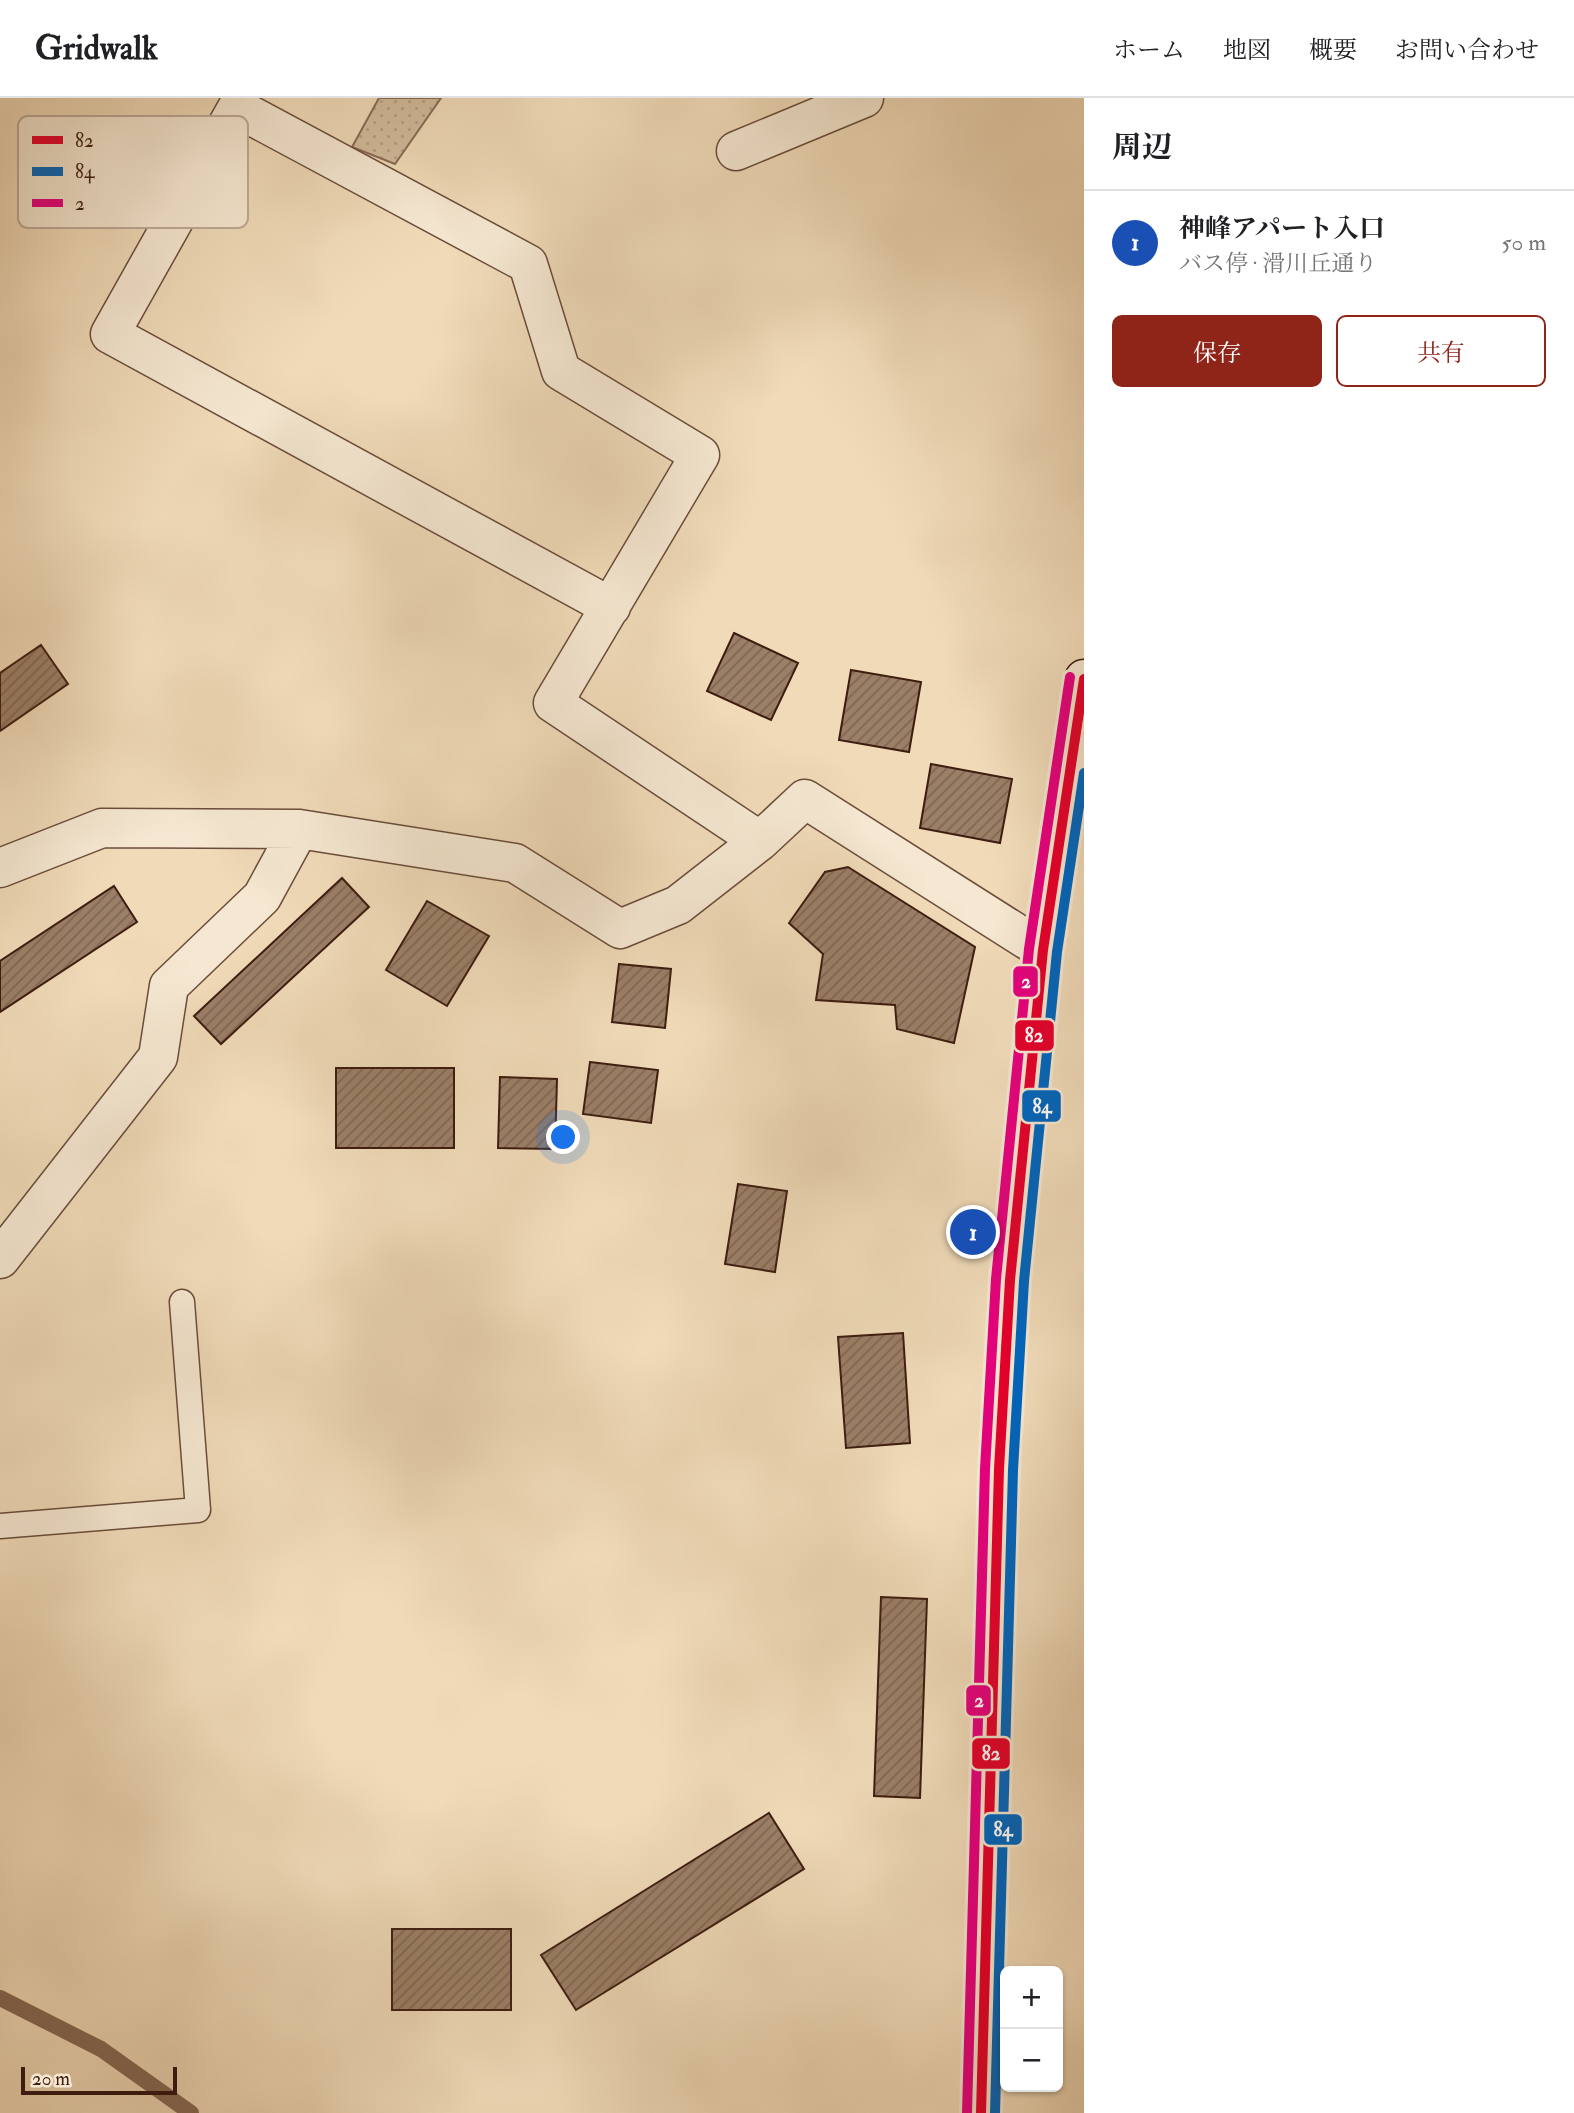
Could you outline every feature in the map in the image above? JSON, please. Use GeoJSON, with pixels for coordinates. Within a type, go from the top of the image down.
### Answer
{"type":"FeatureCollection","features":[{"type":"Feature","properties":{"kind":"street"},"geometry":{"type":"LineString","coordinates":[[736,151],[864,98]]}},
{"type":"Feature","properties":{"kind":"street"},"geometry":{"type":"LineString","coordinates":[[233,116],[237,108],[528,264],[561,371],[700,455],[553,703],[760,841]]}},
{"type":"Feature","properties":{"kind":"street"},"geometry":{"type":"LineString","coordinates":[[170,228],[110,334],[611,607]]}},
{"type":"Feature","properties":{"kind":"street"},"geometry":{"type":"LineString","coordinates":[[981,2113],[1000,1456],[1010,1280],[1043,950],[1084,679]]}},
{"type":"Feature","properties":{"kind":"street"},"geometry":{"type":"LineString","coordinates":[[0,868],[102,828],[299,829],[515,863],[620,929],[678,905],[760,841],[805,799],[1043,950]]}},
{"type":"Feature","properties":{"kind":"street"},"geometry":{"type":"LineString","coordinates":[[0,1259],[158,1057],[169,986],[262,897],[299,829]]}},
{"type":"Feature","properties":{"kind":"lane"},"geometry":{"type":"LineString","coordinates":[[0,1525],[198,1510],[182,1302]]}},
{"type":"Feature","properties":{"kind":"shaded area"},"geometry":{"type":"Polygon","coordinates":[[[379,98],[441,98],[395,164],[352,147],[379,98]]]}},
{"type":"Feature","properties":{"kind":"building"},"geometry":{"type":"Polygon","coordinates":[[[734,633],[798,663],[771,720],[707,691],[734,633]]]}},
{"type":"Feature","properties":{"kind":"building"},"geometry":{"type":"Polygon","coordinates":[[[41,645],[68,684],[0,731],[0,673],[41,645]]]}},
{"type":"Feature","properties":{"kind":"building"},"geometry":{"type":"Polygon","coordinates":[[[851,670],[921,682],[909,752],[839,740],[851,670]]]}},
{"type":"Feature","properties":{"kind":"building"},"geometry":{"type":"Polygon","coordinates":[[[931,764],[1012,779],[1000,843],[920,828],[931,764]]]}},
{"type":"Feature","properties":{"kind":"building"},"geometry":{"type":"Polygon","coordinates":[[[848,867],[975,947],[954,1043],[897,1029],[895,1005],[816,1000],[823,954],[789,923],[825,872],[848,867]]]}},
{"type":"Feature","properties":{"kind":"building"},"geometry":{"type":"Polygon","coordinates":[[[342,878],[369,907],[221,1044],[194,1016],[342,878]]]}},
{"type":"Feature","properties":{"kind":"building"},"geometry":{"type":"Polygon","coordinates":[[[114,886],[137,922],[0,1012],[0,961],[114,886]]]}},
{"type":"Feature","properties":{"kind":"building"},"geometry":{"type":"Polygon","coordinates":[[[427,901],[489,936],[447,1006],[386,970],[427,901]]]}},
{"type":"Feature","properties":{"kind":"building"},"geometry":{"type":"Polygon","coordinates":[[[619,964],[671,969],[665,1028],[612,1022],[619,964]]]}},
{"type":"Feature","properties":{"kind":"building"},"geometry":{"type":"Polygon","coordinates":[[[590,1062],[658,1070],[651,1123],[583,1114],[590,1062]]]}},
{"type":"Feature","properties":{"kind":"building"},"geometry":{"type":"Polygon","coordinates":[[[336,1068],[454,1068],[454,1148],[336,1148],[336,1068]]]}},
{"type":"Feature","properties":{"kind":"building"},"geometry":{"type":"Polygon","coordinates":[[[500,1077],[557,1079],[555,1149],[498,1148],[500,1077]]]}},
{"type":"Feature","properties":{"kind":"building"},"geometry":{"type":"Polygon","coordinates":[[[738,1184],[787,1191],[775,1272],[725,1264],[738,1184]]]}},
{"type":"Feature","properties":{"kind":"building"},"geometry":{"type":"Polygon","coordinates":[[[903,1333],[910,1443],[846,1448],[838,1337],[903,1333]]]}},
{"type":"Feature","properties":{"kind":"building"},"geometry":{"type":"Polygon","coordinates":[[[881,1597],[927,1599],[920,1798],[874,1796],[881,1597]]]}},
{"type":"Feature","properties":{"kind":"building"},"geometry":{"type":"Polygon","coordinates":[[[769,1813],[804,1869],[576,2010],[541,1955],[769,1813]]]}},
{"type":"Feature","properties":{"kind":"building"},"geometry":{"type":"Polygon","coordinates":[[[392,1929],[511,1929],[511,2010],[392,2010],[392,1929]]]}},
{"type":"Feature","properties":{"kind":"waterway"},"geometry":{"type":"LineString","coordinates":[[0,1998],[101,2049],[191,2113]]}},
{"type":"Feature","properties":{"kind":"transit line","name":"2"},"geometry":{"type":"LineString","coordinates":[[967,2113],[985,1469],[996,1279],[1029,949],[1070,677]]}},
{"type":"Feature","properties":{"kind":"transit line","name":"82"},"geometry":{"type":"LineString","coordinates":[[981,2113],[999,1469],[1010,1280],[1043,950],[1084,679]]}},
{"type":"Feature","properties":{"kind":"transit line","name":"84"},"geometry":{"type":"LineString","coordinates":[[995,2113],[1013,1470],[1024,1281],[1057,952],[1084,773]]}},
{"type":"Feature","properties":{"kind":"place","name":"神峰アパート入口"},"geometry":{"type":"Point","coordinates":[973,1232]}}]}
